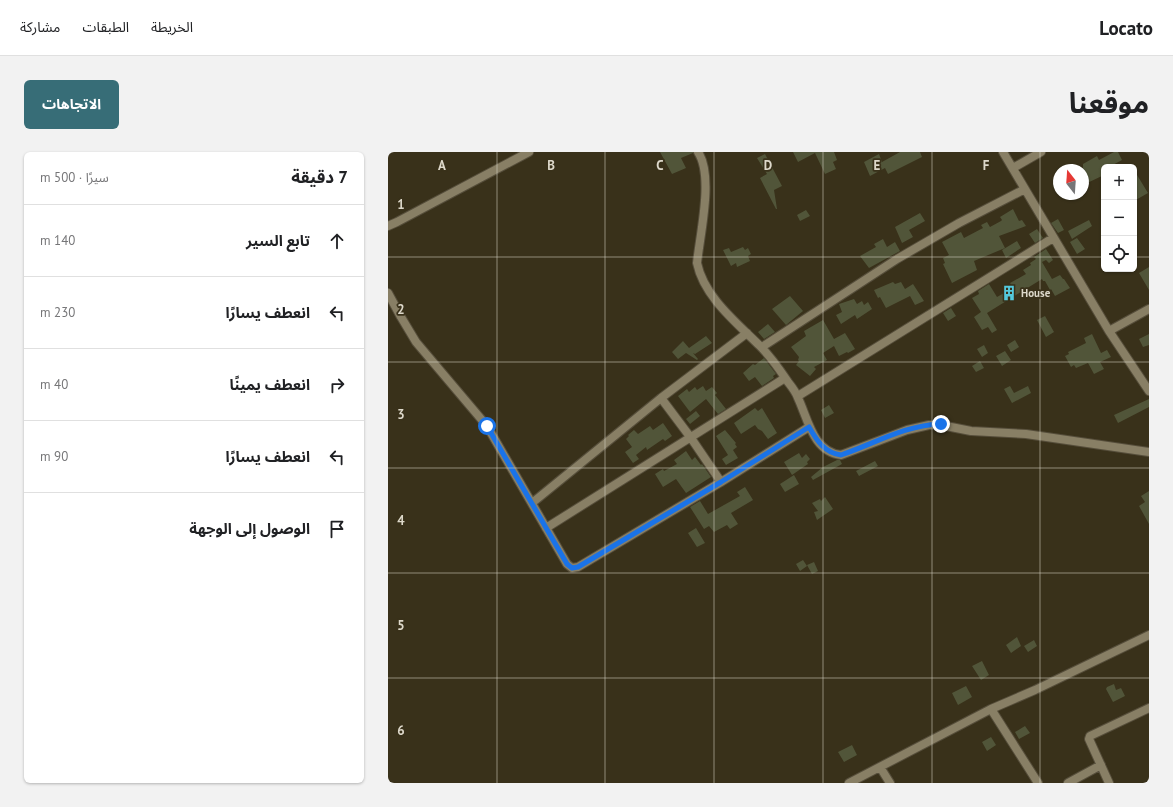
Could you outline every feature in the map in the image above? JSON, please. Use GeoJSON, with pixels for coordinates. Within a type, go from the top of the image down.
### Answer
{"type":"FeatureCollection","features":[{"type":"Feature","properties":{"kind":"street"},"geometry":{"type":"LineString","coordinates":[[388,226],[529,152]]}},
{"type":"Feature","properties":{"kind":"street"},"geometry":{"type":"LineString","coordinates":[[698,152],[703,162],[705,200],[697,263],[699,272],[710,293],[762,348],[798,396],[809,427],[817,441],[825,449],[841,455],[907,430],[928,425],[941,424],[971,431],[1026,434],[1149,452]]}},
{"type":"Feature","properties":{"kind":"street"},"geometry":{"type":"LineString","coordinates":[[1003,152],[1109,331],[1149,391]]}},
{"type":"Feature","properties":{"kind":"street"},"geometry":{"type":"LineString","coordinates":[[1012,168],[1041,152]]}},
{"type":"Feature","properties":{"kind":"street"},"geometry":{"type":"LineString","coordinates":[[762,348],[897,259],[959,222],[1024,189]]}},
{"type":"Feature","properties":{"kind":"street"},"geometry":{"type":"LineString","coordinates":[[798,396],[1053,238]]}},
{"type":"Feature","properties":{"kind":"street"},"geometry":{"type":"LineString","coordinates":[[388,293],[416,342],[487,426],[567,564],[572,568],[578,567],[721,482],[809,427]]}},
{"type":"Feature","properties":{"kind":"street"},"geometry":{"type":"LineString","coordinates":[[1109,331],[1149,309]]}},
{"type":"Feature","properties":{"kind":"street"},"geometry":{"type":"LineString","coordinates":[[532,503],[661,398],[747,333]]}},
{"type":"Feature","properties":{"kind":"street"},"geometry":{"type":"LineString","coordinates":[[546,528],[785,378]]}},
{"type":"Feature","properties":{"kind":"street"},"geometry":{"type":"LineString","coordinates":[[661,398],[721,482]]}},
{"type":"Feature","properties":{"kind":"street"},"geometry":{"type":"LineString","coordinates":[[849,783],[991,708],[1035,690],[1149,635]]}},
{"type":"Feature","properties":{"kind":"street"},"geometry":{"type":"LineString","coordinates":[[991,708],[1038,783]]}},
{"type":"Feature","properties":{"kind":"street"},"geometry":{"type":"LineString","coordinates":[[1109,783],[1089,739],[1090,736],[1092,733],[1149,708]]}},
{"type":"Feature","properties":{"kind":"street"},"geometry":{"type":"LineString","coordinates":[[1068,783],[1101,765]]}},
{"type":"Feature","properties":{"kind":"street"},"geometry":{"type":"LineString","coordinates":[[880,767],[890,783]]}},
{"type":"Feature","properties":{"kind":"building"},"geometry":{"type":"Polygon","coordinates":[[[660,152],[693,153],[681,158],[686,168],[672,174],[660,152]]]}},
{"type":"Feature","properties":{"kind":"building"},"geometry":{"type":"Polygon","coordinates":[[[793,152],[834,152],[837,160],[833,162],[836,169],[825,174],[815,153],[798,162],[793,152]]]}},
{"type":"Feature","properties":{"kind":"building"},"geometry":{"type":"Polygon","coordinates":[[[900,152],[920,152],[922,157],[888,174],[885,168],[870,176],[864,162],[879,154],[882,162],[900,152]]]}},
{"type":"Feature","properties":{"kind":"building"},"geometry":{"type":"Polygon","coordinates":[[[1114,152],[1118,152],[1122,160],[1115,164],[1101,164],[1101,176],[1089,182],[1089,164],[1083,164],[1097,156],[1099,160],[1114,152]]]}},
{"type":"Feature","properties":{"kind":"building"},"geometry":{"type":"Polygon","coordinates":[[[765,154],[782,186],[774,190],[777,209],[760,178],[767,174],[757,158],[765,154]]]}},
{"type":"Feature","properties":{"kind":"building"},"geometry":{"type":"Polygon","coordinates":[[[1137,175],[1148,193],[1137,199],[1137,175]]]}},
{"type":"Feature","properties":{"kind":"building"},"geometry":{"type":"Polygon","coordinates":[[[1013,209],[1019,221],[1022,220],[1026,226],[999,236],[1005,248],[974,261],[977,270],[952,283],[943,264],[945,263],[943,258],[949,255],[942,242],[961,232],[964,238],[983,228],[981,225],[987,222],[990,227],[1001,221],[1002,220],[1000,217],[1013,209]]]}},
{"type":"Feature","properties":{"kind":"building"},"geometry":{"type":"Polygon","coordinates":[[[806,210],[810,216],[800,221],[797,215],[806,210]]]}},
{"type":"Feature","properties":{"kind":"building"},"geometry":{"type":"Polygon","coordinates":[[[920,213],[925,221],[909,230],[913,237],[902,243],[895,227],[920,213]]]}},
{"type":"Feature","properties":{"kind":"building"},"geometry":{"type":"Polygon","coordinates":[[[1058,219],[1064,230],[1058,233],[1051,223],[1058,219]]]}},
{"type":"Feature","properties":{"kind":"building"},"geometry":{"type":"Polygon","coordinates":[[[1089,220],[1092,226],[1072,239],[1068,231],[1089,220]]]}},
{"type":"Feature","properties":{"kind":"building"},"geometry":{"type":"Polygon","coordinates":[[[1037,229],[1043,238],[1035,243],[1029,234],[1037,229]]]}},
{"type":"Feature","properties":{"kind":"building"},"geometry":{"type":"Polygon","coordinates":[[[1077,238],[1085,249],[1077,254],[1070,242],[1077,238]]]}},
{"type":"Feature","properties":{"kind":"building"},"geometry":{"type":"Polygon","coordinates":[[[883,239],[887,247],[895,242],[900,251],[869,268],[860,256],[876,247],[874,244],[883,239]]]}},
{"type":"Feature","properties":{"kind":"building"},"geometry":{"type":"Polygon","coordinates":[[[1017,241],[1021,248],[1006,258],[1002,250],[1017,241]]]}},
{"type":"Feature","properties":{"kind":"building"},"geometry":{"type":"Polygon","coordinates":[[[743,247],[745,250],[748,248],[751,254],[748,256],[750,261],[737,267],[736,263],[731,266],[723,250],[729,248],[731,252],[743,247]]]}},
{"type":"Feature","properties":{"kind":"building"},"geometry":{"type":"Polygon","coordinates":[[[1046,249],[1053,260],[1049,263],[1046,260],[1042,262],[1052,279],[1060,275],[1070,288],[1055,296],[1042,279],[987,313],[997,330],[992,333],[988,327],[982,330],[974,317],[981,312],[972,298],[979,294],[978,291],[989,284],[997,297],[1013,288],[1010,283],[1026,274],[1023,270],[1031,265],[1030,263],[1036,259],[1034,257],[1046,249]]]}},
{"type":"Feature","properties":{"kind":"building"},"geometry":{"type":"Polygon","coordinates":[[[1149,267],[1149,290],[1139,273],[1149,267]]]}},
{"type":"Feature","properties":{"kind":"building"},"geometry":{"type":"Polygon","coordinates":[[[893,282],[895,284],[901,282],[905,289],[913,284],[924,301],[915,305],[910,296],[886,308],[874,290],[893,282]]]}},
{"type":"Feature","properties":{"kind":"building"},"geometry":{"type":"Polygon","coordinates":[[[790,296],[803,311],[786,325],[772,309],[790,296]]]}},
{"type":"Feature","properties":{"kind":"building"},"geometry":{"type":"Polygon","coordinates":[[[854,299],[857,304],[862,301],[864,305],[868,302],[872,309],[857,319],[855,315],[841,324],[836,315],[842,312],[839,304],[854,299]]]}},
{"type":"Feature","properties":{"kind":"building"},"geometry":{"type":"Polygon","coordinates":[[[951,308],[956,316],[948,321],[943,313],[951,308]]]}},
{"type":"Feature","properties":{"kind":"building"},"geometry":{"type":"Polygon","coordinates":[[[1045,316],[1054,332],[1046,337],[1037,320],[1045,316]]]}},
{"type":"Feature","properties":{"kind":"building"},"geometry":{"type":"Polygon","coordinates":[[[823,320],[834,339],[845,333],[855,349],[839,356],[834,346],[823,353],[827,360],[814,367],[816,369],[810,376],[796,365],[799,361],[799,357],[791,347],[806,336],[804,331],[823,320]]]}},
{"type":"Feature","properties":{"kind":"building"},"geometry":{"type":"Polygon","coordinates":[[[768,324],[775,332],[764,339],[758,332],[768,324]]]}},
{"type":"Feature","properties":{"kind":"building"},"geometry":{"type":"Polygon","coordinates":[[[1092,334],[1101,353],[1107,350],[1111,357],[1100,362],[1104,369],[1094,374],[1088,363],[1076,368],[1074,365],[1071,367],[1065,356],[1069,354],[1068,352],[1086,343],[1084,338],[1092,334]]]}},
{"type":"Feature","properties":{"kind":"building"},"geometry":{"type":"Polygon","coordinates":[[[1149,334],[1149,345],[1143,347],[1139,339],[1149,334]]]}},
{"type":"Feature","properties":{"kind":"building"},"geometry":{"type":"Polygon","coordinates":[[[706,336],[712,343],[695,354],[693,353],[698,359],[697,360],[686,353],[678,359],[672,352],[683,341],[689,348],[706,336]]]}},
{"type":"Feature","properties":{"kind":"building"},"geometry":{"type":"Polygon","coordinates":[[[1015,340],[1019,347],[1011,352],[1007,345],[1015,340]]]}},
{"type":"Feature","properties":{"kind":"building"},"geometry":{"type":"Polygon","coordinates":[[[984,345],[988,353],[982,357],[977,349],[984,345]]]}},
{"type":"Feature","properties":{"kind":"building"},"geometry":{"type":"Polygon","coordinates":[[[1005,351],[1011,360],[1002,366],[996,356],[1005,351]]]}},
{"type":"Feature","properties":{"kind":"building"},"geometry":{"type":"Polygon","coordinates":[[[764,358],[776,374],[773,376],[774,378],[762,386],[755,377],[749,381],[743,373],[753,364],[755,365],[764,358]]]}},
{"type":"Feature","properties":{"kind":"building"},"geometry":{"type":"Polygon","coordinates":[[[980,361],[984,368],[976,372],[972,366],[980,361]]]}},
{"type":"Feature","properties":{"kind":"building"},"geometry":{"type":"Polygon","coordinates":[[[703,386],[706,391],[712,387],[717,393],[715,395],[726,409],[718,414],[706,399],[690,412],[678,396],[687,389],[689,392],[695,387],[697,390],[703,386]]]}},
{"type":"Feature","properties":{"kind":"building"},"geometry":{"type":"Polygon","coordinates":[[[1010,386],[1014,393],[1028,386],[1031,393],[1012,403],[1004,389],[1010,386]]]}},
{"type":"Feature","properties":{"kind":"building"},"geometry":{"type":"Polygon","coordinates":[[[1149,399],[1149,407],[1118,423],[1114,415],[1149,399]]]}},
{"type":"Feature","properties":{"kind":"building"},"geometry":{"type":"Polygon","coordinates":[[[829,405],[834,413],[825,418],[821,410],[829,405]]]}},
{"type":"Feature","properties":{"kind":"building"},"geometry":{"type":"Polygon","coordinates":[[[755,408],[758,411],[762,408],[777,433],[768,439],[755,425],[741,434],[734,423],[755,408]]]}},
{"type":"Feature","properties":{"kind":"building"},"geometry":{"type":"Polygon","coordinates":[[[696,411],[700,416],[690,424],[686,419],[696,411]]]}},
{"type":"Feature","properties":{"kind":"building"},"geometry":{"type":"Polygon","coordinates":[[[663,423],[672,436],[665,441],[663,439],[647,450],[646,447],[636,455],[639,459],[633,463],[625,452],[632,447],[626,439],[629,436],[628,435],[634,430],[638,434],[650,426],[653,430],[663,423]]]}},
{"type":"Feature","properties":{"kind":"building"},"geometry":{"type":"Polygon","coordinates":[[[725,430],[736,443],[735,444],[737,447],[733,450],[738,458],[726,465],[722,459],[728,455],[716,436],[725,430]]]}},
{"type":"Feature","properties":{"kind":"building"},"geometry":{"type":"Polygon","coordinates":[[[686,451],[692,460],[695,457],[701,465],[702,464],[711,477],[686,493],[676,479],[663,487],[655,474],[663,469],[664,471],[677,464],[674,460],[686,451]]]}},
{"type":"Feature","properties":{"kind":"building"},"geometry":{"type":"Polygon","coordinates":[[[799,453],[802,458],[806,454],[810,459],[807,462],[808,464],[792,475],[784,462],[799,453]]]}},
{"type":"Feature","properties":{"kind":"building"},"geometry":{"type":"Polygon","coordinates":[[[840,460],[842,464],[813,480],[811,477],[823,467],[840,460]]]}},
{"type":"Feature","properties":{"kind":"building"},"geometry":{"type":"Polygon","coordinates":[[[875,461],[878,466],[859,476],[856,471],[875,461]]]}},
{"type":"Feature","properties":{"kind":"building"},"geometry":{"type":"Polygon","coordinates":[[[794,475],[799,484],[785,492],[780,484],[794,475]]]}},
{"type":"Feature","properties":{"kind":"building"},"geometry":{"type":"Polygon","coordinates":[[[745,487],[753,500],[731,513],[738,524],[730,529],[727,525],[714,532],[709,526],[704,529],[690,507],[700,501],[708,514],[740,496],[737,492],[745,487]]]}},
{"type":"Feature","properties":{"kind":"building"},"geometry":{"type":"Polygon","coordinates":[[[1149,491],[1149,524],[1139,506],[1145,502],[1141,496],[1149,491]]]}},
{"type":"Feature","properties":{"kind":"building"},"geometry":{"type":"Polygon","coordinates":[[[825,497],[833,509],[817,520],[814,512],[818,511],[812,503],[820,499],[821,501],[825,497]]]}},
{"type":"Feature","properties":{"kind":"building"},"geometry":{"type":"Polygon","coordinates":[[[696,528],[705,543],[697,547],[688,533],[696,528]]]}},
{"type":"Feature","properties":{"kind":"building"},"geometry":{"type":"Polygon","coordinates":[[[803,560],[807,566],[800,571],[796,564],[803,560]]]}},
{"type":"Feature","properties":{"kind":"building"},"geometry":{"type":"Polygon","coordinates":[[[814,562],[818,571],[812,574],[807,565],[814,562]]]}},
{"type":"Feature","properties":{"kind":"building"},"geometry":{"type":"Polygon","coordinates":[[[1017,637],[1021,646],[1011,653],[1006,645],[1017,637]]]}},
{"type":"Feature","properties":{"kind":"building"},"geometry":{"type":"Polygon","coordinates":[[[1034,640],[1037,646],[1028,652],[1024,646],[1034,640]]]}},
{"type":"Feature","properties":{"kind":"building"},"geometry":{"type":"Polygon","coordinates":[[[982,661],[989,675],[981,680],[972,666],[982,661]]]}},
{"type":"Feature","properties":{"kind":"building"},"geometry":{"type":"Polygon","coordinates":[[[1114,684],[1116,690],[1121,688],[1125,696],[1113,702],[1106,689],[1114,684]]]}},
{"type":"Feature","properties":{"kind":"building"},"geometry":{"type":"Polygon","coordinates":[[[966,686],[972,697],[958,705],[952,693],[966,686]]]}},
{"type":"Feature","properties":{"kind":"building"},"geometry":{"type":"Polygon","coordinates":[[[1025,726],[1030,733],[1019,739],[1015,732],[1025,726]]]}},
{"type":"Feature","properties":{"kind":"building"},"geometry":{"type":"Polygon","coordinates":[[[991,737],[996,745],[987,751],[982,742],[991,737]]]}},
{"type":"Feature","properties":{"kind":"building"},"geometry":{"type":"Polygon","coordinates":[[[852,745],[857,755],[844,762],[838,752],[852,745]]]}},
{"type":"Feature","properties":{"kind":"place","name":"House"},"geometry":{"type":"Point","coordinates":[1009,293]}},
{"type":"Feature","properties":{"kind":"route"},"geometry":{"type":"LineString","coordinates":[[487,426],[567,564],[572,568],[578,567],[721,482],[809,427],[817,441],[825,449],[841,455],[907,430],[928,425],[941,424]]}}]}
